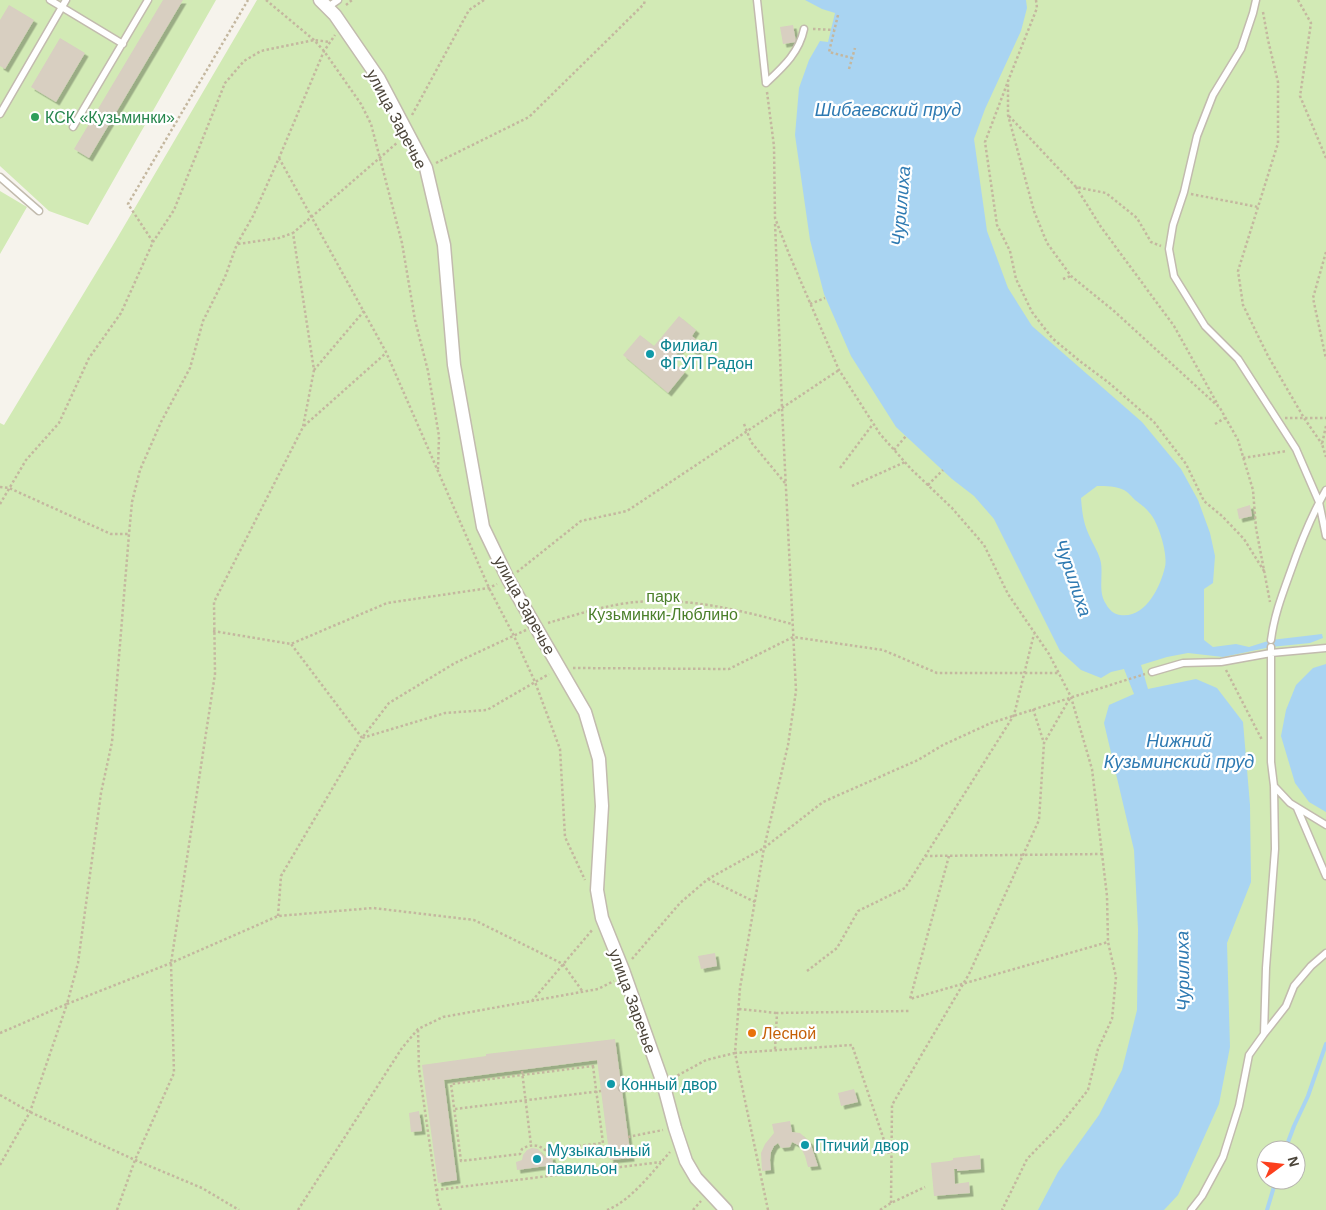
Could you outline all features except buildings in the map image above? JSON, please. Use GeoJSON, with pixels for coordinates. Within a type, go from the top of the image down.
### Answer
{"type":"FeatureCollection","features":[{"type":"Feature","properties":{"kind":"street","name":"улица Заречье"},"geometry":{"type":"LineString","coordinates":[[329,2],[341,25],[379,80],[405,132],[426,168],[444,245],[454,365],[483,527],[508,579],[585,712],[599,759],[602,806],[597,890],[602,918],[623,970],[663,1083],[679,1142],[696,1178],[726,1210]]}},
{"type":"Feature","properties":{"kind":"lane"},"geometry":{"type":"LineString","coordinates":[[50,0],[122,44]]}},
{"type":"Feature","properties":{"kind":"lane"},"geometry":{"type":"LineString","coordinates":[[0,114],[66,0]]}},
{"type":"Feature","properties":{"kind":"lane"},"geometry":{"type":"LineString","coordinates":[[72,127],[148,0]]}},
{"type":"Feature","properties":{"kind":"lane"},"geometry":{"type":"LineString","coordinates":[[757,0],[766,83]]}},
{"type":"Feature","properties":{"kind":"lane"},"geometry":{"type":"LineString","coordinates":[[1256,0],[1241,49],[1213,96],[1197,136],[1169,249],[1174,276],[1205,326],[1238,359],[1296,449],[1319,502],[1326,536]]}},
{"type":"Feature","properties":{"kind":"lane"},"geometry":{"type":"LineString","coordinates":[[766,83],[790,59],[801,41],[804,29]]}},
{"type":"Feature","properties":{"kind":"lane"},"geometry":{"type":"LineString","coordinates":[[0,178],[39,211]]}},
{"type":"Feature","properties":{"kind":"lane"},"geometry":{"type":"LineString","coordinates":[[1264,1034],[1266,968],[1275,850],[1274,786],[1271,762],[1271,646],[1274,619],[1299,548],[1326,490]]}},
{"type":"Feature","properties":{"kind":"lane"},"geometry":{"type":"LineString","coordinates":[[1148,673],[1183,663],[1221,662],[1271,646],[1326,648]]}},
{"type":"Feature","properties":{"kind":"lane"},"geometry":{"type":"LineString","coordinates":[[1274,786],[1290,803],[1326,825]]}},
{"type":"Feature","properties":{"kind":"lane"},"geometry":{"type":"LineString","coordinates":[[1297,808],[1326,876]]}},
{"type":"Feature","properties":{"kind":"lane"},"geometry":{"type":"LineString","coordinates":[[1192,1210],[1202,1196],[1223,1157],[1239,1106],[1249,1055],[1286,1006],[1294,986],[1311,966],[1326,953]]}},
{"type":"Feature","properties":{"kind":"lane"},"geometry":{"type":"LineString","coordinates":[[622,1088],[663,1083]]}},
{"type":"Feature","properties":{"kind":"path"},"geometry":{"type":"LineString","coordinates":[[153,242],[128,204],[248,0]]}},
{"type":"Feature","properties":{"kind":"path"},"geometry":{"type":"LineString","coordinates":[[266,0],[314,40],[324,51],[361,104],[371,124],[402,243],[415,320],[428,371],[439,436],[438,471]]}},
{"type":"Feature","properties":{"kind":"path"},"geometry":{"type":"LineString","coordinates":[[237,244],[293,234],[380,157],[405,132],[469,10],[484,0]]}},
{"type":"Feature","properties":{"kind":"path"},"geometry":{"type":"LineString","coordinates":[[426,168],[529,117],[644,4],[645,0]]}},
{"type":"Feature","properties":{"kind":"path"},"geometry":{"type":"LineString","coordinates":[[1036,0],[1037,8],[985,142],[997,225],[1010,251],[1016,279],[1032,312],[1052,338],[1108,382],[1154,422],[1186,464],[1204,501],[1222,516],[1244,540],[1265,572]]}},
{"type":"Feature","properties":{"kind":"path"},"geometry":{"type":"LineString","coordinates":[[1298,0],[1311,23],[1300,96],[1326,158]]}},
{"type":"Feature","properties":{"kind":"path"},"geometry":{"type":"LineString","coordinates":[[1263,8],[1278,82],[1278,144],[1238,270],[1243,305],[1268,356],[1304,418],[1322,444],[1326,457]]}},
{"type":"Feature","properties":{"kind":"path"},"geometry":{"type":"LineString","coordinates":[[838,15],[829,52],[852,58]]}},
{"type":"Feature","properties":{"kind":"path"},"geometry":{"type":"LineString","coordinates":[[0,1165],[30,1112],[67,1004],[78,963],[101,793],[112,742],[132,502],[140,470],[161,422],[190,368],[203,321],[225,277],[237,244],[253,216],[279,158],[324,51],[341,25]]}},
{"type":"Feature","properties":{"kind":"path"},"geometry":{"type":"LineString","coordinates":[[804,29],[834,30]]}},
{"type":"Feature","properties":{"kind":"path"},"geometry":{"type":"LineString","coordinates":[[0,504],[26,460],[59,423],[89,358],[120,313],[153,242],[174,210],[225,83],[244,61],[261,51],[314,40],[330,42]]}},
{"type":"Feature","properties":{"kind":"path"},"geometry":{"type":"LineString","coordinates":[[849,69],[854,48]]}},
{"type":"Feature","properties":{"kind":"path"},"geometry":{"type":"LineString","coordinates":[[1008,81],[1008,115],[1034,211],[1047,243],[1071,276],[1121,318],[1220,408]]}},
{"type":"Feature","properties":{"kind":"path"},"geometry":{"type":"LineString","coordinates":[[766,83],[774,146],[782,408],[796,691],[788,745],[764,848],[740,988],[735,1053],[768,1210]]}},
{"type":"Feature","properties":{"kind":"path"},"geometry":{"type":"LineString","coordinates":[[1008,115],[1076,187],[1101,227],[1174,326],[1238,440],[1253,490],[1256,528],[1274,619]]}},
{"type":"Feature","properties":{"kind":"path"},"geometry":{"type":"LineString","coordinates":[[279,158],[313,216],[386,352],[489,588],[535,682],[560,749],[565,837],[586,882]]}},
{"type":"Feature","properties":{"kind":"path"},"geometry":{"type":"LineString","coordinates":[[1076,187],[1106,193],[1137,218],[1151,242],[1169,249]]}},
{"type":"Feature","properties":{"kind":"path"},"geometry":{"type":"LineString","coordinates":[[1184,192],[1258,207]]}},
{"type":"Feature","properties":{"kind":"path"},"geometry":{"type":"LineString","coordinates":[[775,218],[839,370],[873,424],[894,450],[952,508],[984,545],[1008,594],[1048,654],[1071,697],[1092,769],[1107,896],[1108,942],[1116,977],[1112,1019],[1098,1049],[1088,1090],[1061,1124],[1027,1159],[1002,1210]]}},
{"type":"Feature","properties":{"kind":"path"},"geometry":{"type":"LineString","coordinates":[[117,1210],[135,1160],[174,1073],[171,963],[215,674],[214,602],[303,427],[314,370],[293,234]]}},
{"type":"Feature","properties":{"kind":"path"},"geometry":{"type":"LineString","coordinates":[[1326,252],[1313,298],[1326,358]]}},
{"type":"Feature","properties":{"kind":"path"},"geometry":{"type":"LineString","coordinates":[[1064,279],[1071,276]]}},
{"type":"Feature","properties":{"kind":"path"},"geometry":{"type":"LineString","coordinates":[[810,304],[825,298]]}},
{"type":"Feature","properties":{"kind":"path"},"geometry":{"type":"LineString","coordinates":[[314,370],[364,311]]}},
{"type":"Feature","properties":{"kind":"path"},"geometry":{"type":"LineString","coordinates":[[303,427],[386,352]]}},
{"type":"Feature","properties":{"kind":"path"},"geometry":{"type":"LineString","coordinates":[[213,631],[290,644],[387,603],[489,588],[508,579],[581,521],[627,510],[839,370]]}},
{"type":"Feature","properties":{"kind":"path"},"geometry":{"type":"LineString","coordinates":[[1214,424],[1225,418]]}},
{"type":"Feature","properties":{"kind":"path"},"geometry":{"type":"LineString","coordinates":[[1276,418],[1326,418]]}},
{"type":"Feature","properties":{"kind":"path"},"geometry":{"type":"LineString","coordinates":[[744,424],[751,442],[786,484]]}},
{"type":"Feature","properties":{"kind":"path"},"geometry":{"type":"LineString","coordinates":[[840,468],[873,424]]}},
{"type":"Feature","properties":{"kind":"path"},"geometry":{"type":"LineString","coordinates":[[1322,444],[1326,426]]}},
{"type":"Feature","properties":{"kind":"path"},"geometry":{"type":"LineString","coordinates":[[894,450],[906,436]]}},
{"type":"Feature","properties":{"kind":"path"},"geometry":{"type":"LineString","coordinates":[[1243,458],[1296,449]]}},
{"type":"Feature","properties":{"kind":"path"},"geometry":{"type":"LineString","coordinates":[[852,486],[905,462]]}},
{"type":"Feature","properties":{"kind":"path"},"geometry":{"type":"LineString","coordinates":[[928,486],[943,470]]}},
{"type":"Feature","properties":{"kind":"path"},"geometry":{"type":"LineString","coordinates":[[0,487],[9,488],[111,534],[129,534]]}},
{"type":"Feature","properties":{"kind":"path"},"geometry":{"type":"LineString","coordinates":[[278,916],[281,876],[362,738],[389,703],[455,663],[535,626],[578,614],[636,602],[682,601],[736,609],[792,624]]}},
{"type":"Feature","properties":{"kind":"path"},"geometry":{"type":"LineString","coordinates":[[807,971],[837,948],[858,911],[905,888],[1014,715],[1034,633]]}},
{"type":"Feature","properties":{"kind":"path"},"geometry":{"type":"LineString","coordinates":[[362,738],[446,713],[487,710],[560,668],[729,669],[793,637],[883,650],[937,673],[1058,673]]}},
{"type":"Feature","properties":{"kind":"path"},"geometry":{"type":"LineString","coordinates":[[290,644],[362,738]]}},
{"type":"Feature","properties":{"kind":"path"},"geometry":{"type":"LineString","coordinates":[[1221,662],[1256,727],[1271,762]]}},
{"type":"Feature","properties":{"kind":"path"},"geometry":{"type":"LineString","coordinates":[[298,1210],[402,1048],[418,1029],[443,1018],[598,989],[615,981],[680,903],[708,879],[764,848],[823,802],[918,760],[943,745],[983,726],[1148,673]]}},
{"type":"Feature","properties":{"kind":"path"},"geometry":{"type":"LineString","coordinates":[[1044,743],[1071,697]]}},
{"type":"Feature","properties":{"kind":"path"},"geometry":{"type":"LineString","coordinates":[[891,1203],[892,1105],[963,984],[1039,820],[1044,743],[1033,709]]}},
{"type":"Feature","properties":{"kind":"path"},"geometry":{"type":"LineString","coordinates":[[925,856],[1103,854]]}},
{"type":"Feature","properties":{"kind":"path"},"geometry":{"type":"LineString","coordinates":[[949,856],[910,999],[1108,942]]}},
{"type":"Feature","properties":{"kind":"path"},"geometry":{"type":"LineString","coordinates":[[708,879],[755,902]]}},
{"type":"Feature","properties":{"kind":"path"},"geometry":{"type":"LineString","coordinates":[[0,1034],[278,916],[373,908],[474,920],[563,964],[583,992]]}},
{"type":"Feature","properties":{"kind":"path"},"geometry":{"type":"LineString","coordinates":[[532,1001],[602,918]]}},
{"type":"Feature","properties":{"kind":"path"},"geometry":{"type":"LineString","coordinates":[[738,1009],[777,1014],[909,1011]]}},
{"type":"Feature","properties":{"kind":"path"},"geometry":{"type":"LineString","coordinates":[[775,1049],[777,1014]]}},
{"type":"Feature","properties":{"kind":"path"},"geometry":{"type":"LineString","coordinates":[[418,1029],[419,1068],[436,1190],[441,1210]]}},
{"type":"Feature","properties":{"kind":"path"},"geometry":{"type":"LineString","coordinates":[[663,1083],[706,1060],[735,1053],[852,1045],[891,1159]]}},
{"type":"Feature","properties":{"kind":"path"},"geometry":{"type":"LineString","coordinates":[[593,1066],[597,1092],[605,1140],[603,1143],[545,1150],[540,1146],[531,1145],[522,1148],[520,1154],[462,1161],[451,1084],[522,1073],[593,1066]]}},
{"type":"Feature","properties":{"kind":"path"},"geometry":{"type":"LineString","coordinates":[[522,1073],[531,1145]]}},
{"type":"Feature","properties":{"kind":"path"},"geometry":{"type":"LineString","coordinates":[[455,1109],[601,1091]]}},
{"type":"Feature","properties":{"kind":"path"},"geometry":{"type":"LineString","coordinates":[[0,1095],[30,1112],[202,1188],[239,1210]]}},
{"type":"Feature","properties":{"kind":"path"},"geometry":{"type":"LineString","coordinates":[[628,1137],[675,1128]]}},
{"type":"Feature","properties":{"kind":"path"},"geometry":{"type":"LineString","coordinates":[[607,1210],[613,1208],[629,1196],[679,1142]]}},
{"type":"Feature","properties":{"kind":"path"},"geometry":{"type":"LineString","coordinates":[[436,1190],[661,1162]]}},
{"type":"Feature","properties":{"kind":"path"},"geometry":{"type":"LineString","coordinates":[[880,1210],[925,1186]]}},
{"type":"Feature","properties":{"kind":"green space"},"geometry":{"type":"Polygon","coordinates":[[[0,0],[216,0],[88,225],[49,211],[0,166],[0,0]]]}},
{"type":"Feature","properties":{"kind":"green space","name":"парк Кузьминки-Люблино"},"geometry":{"type":"Polygon","coordinates":[[[257,0],[1326,0],[1326,1210],[0,1210],[0,423],[4,425],[116,240],[257,0]]]}},
{"type":"Feature","properties":{"kind":"green space"},"geometry":{"type":"Polygon","coordinates":[[[0,191],[27,207],[0,254],[0,191]]]}},
{"type":"Feature","properties":{"kind":"water","name":"Шибаевский пруд"},"geometry":{"type":"Polygon","coordinates":[[[805,0],[1026,0],[1027,8],[1021,31],[985,109],[974,139],[987,231],[1008,288],[1032,326],[1142,422],[1181,469],[1198,500],[1210,533],[1215,556],[1213,583],[1204,589],[1204,640],[1213,647],[1236,644],[1249,647],[1271,640],[1322,634],[1323,638],[1310,643],[1271,647],[1223,657],[1188,653],[1141,665],[1148,689],[1196,679],[1217,688],[1243,722],[1250,805],[1251,882],[1227,943],[1230,1047],[1219,1104],[1178,1195],[1164,1210],[1038,1210],[1058,1172],[1099,1115],[1122,1070],[1137,1010],[1138,929],[1134,850],[1104,723],[1109,705],[1134,694],[1124,669],[1111,672],[1101,678],[1081,670],[1060,651],[994,519],[974,496],[952,479],[896,427],[851,356],[824,294],[810,240],[795,135],[799,88],[809,60],[820,41],[828,42],[835,13],[805,0]],[[1097,486],[1081,498],[1084,521],[1100,559],[1102,595],[1114,613],[1129,615],[1144,607],[1155,592],[1165,567],[1164,548],[1157,526],[1146,509],[1124,490],[1114,487],[1097,486]]]}},
{"type":"Feature","properties":{"kind":"water"},"geometry":{"type":"Polygon","coordinates":[[[1326,664],[1326,812],[1309,802],[1295,783],[1281,736],[1286,710],[1296,685],[1313,668],[1326,664]]]}},
{"type":"Feature","properties":{"kind":"waterway"},"geometry":{"type":"LineString","coordinates":[[1289,1140],[1308,1096],[1326,1044]]}},
{"type":"Feature","properties":{"kind":"waterway"},"geometry":{"type":"LineString","coordinates":[[1267,1210],[1273,1190]]}},
{"type":"Feature","properties":{"kind":"place","name":"КСК «Кузьминки»"},"geometry":{"type":"Point","coordinates":[35,117]}},
{"type":"Feature","properties":{"kind":"place","name":"Филиал ФГУП Радон"},"geometry":{"type":"Point","coordinates":[650,354]}},
{"type":"Feature","properties":{"kind":"place","name":"Лесной"},"geometry":{"type":"Point","coordinates":[752,1033]}},
{"type":"Feature","properties":{"kind":"place","name":"Конный двор"},"geometry":{"type":"Point","coordinates":[611,1084]}},
{"type":"Feature","properties":{"kind":"place","name":"Птичий двор"},"geometry":{"type":"Point","coordinates":[805,1145]}},
{"type":"Feature","properties":{"kind":"place","name":"Музыкальный павильон"},"geometry":{"type":"Point","coordinates":[537,1159]}},
{"type":"Feature","properties":{"kind":"water label","name":"Чурилиха"},"geometry":{"type":"Point","coordinates":[901,206]}},
{"type":"Feature","properties":{"kind":"water label","name":"Чурилиха"},"geometry":{"type":"Point","coordinates":[1073,578]}},
{"type":"Feature","properties":{"kind":"water label","name":"Нижний Кузьминский пруд"},"geometry":{"type":"Point","coordinates":[1179,751]}},
{"type":"Feature","properties":{"kind":"water label","name":"Чурилиха"},"geometry":{"type":"Point","coordinates":[1183,971]}}]}
